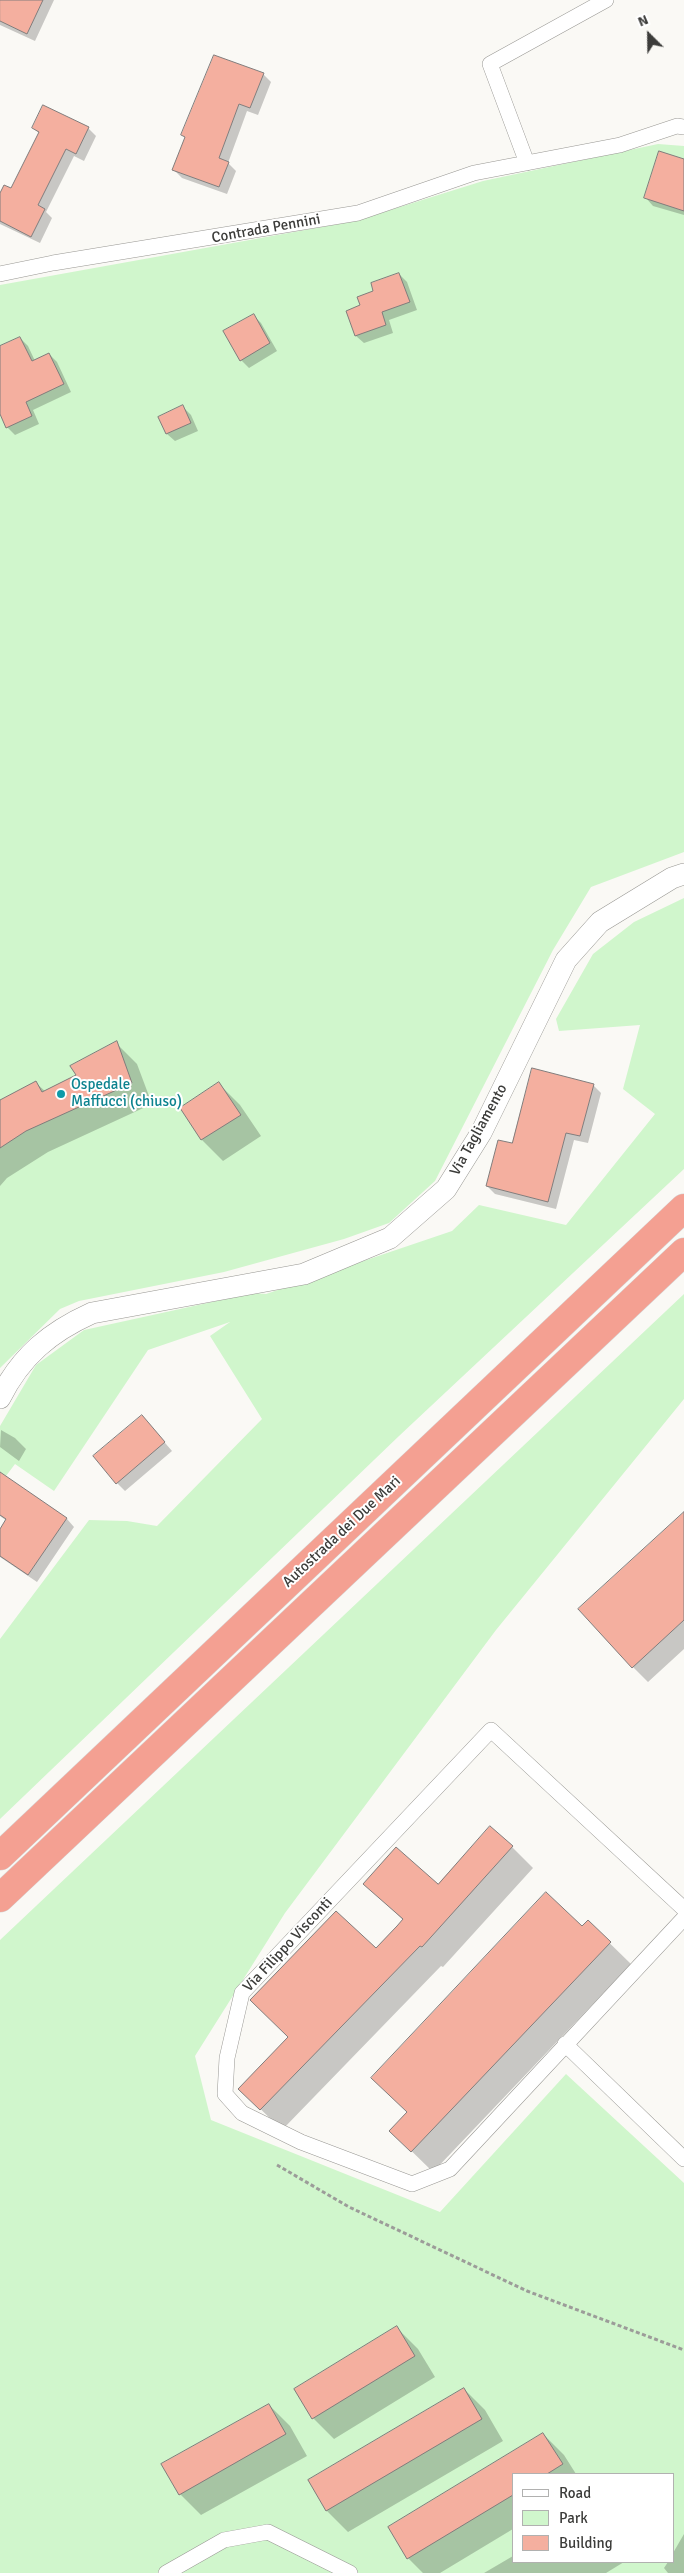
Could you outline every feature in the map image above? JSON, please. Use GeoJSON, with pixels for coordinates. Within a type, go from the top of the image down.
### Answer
{"type":"FeatureCollection","features":[{"type":"Feature","properties":{"kind":"highway","name":"Autostrada dei Due Mari"},"geometry":{"type":"LineString","coordinates":[[0,1856],[684,1208]]}},
{"type":"Feature","properties":{"kind":"highway","name":"Autostrada dei Due Mari"},"geometry":{"type":"LineString","coordinates":[[0,1898],[684,1252]]}},
{"type":"Feature","properties":{"kind":"main road","name":"Via Tagliamento"},"geometry":{"type":"LineString","coordinates":[[0,1398],[10,1377],[35,1349],[62,1327],[92,1313],[304,1274],[390,1238],[446,1189],[482,1133],[566,960],[600,922],[672,878],[684,874]]}},
{"type":"Feature","properties":{"kind":"street"},"geometry":{"type":"LineString","coordinates":[[527,163],[490,64],[606,0]]}},
{"type":"Feature","properties":{"kind":"street","name":"Contrada Pennini"},"geometry":{"type":"LineString","coordinates":[[0,274],[53,263],[358,213],[474,174],[620,145],[677,126],[684,127]]}},
{"type":"Feature","properties":{"kind":"street","name":"Via Filippo Visconti"},"geometry":{"type":"LineString","coordinates":[[684,1909],[491,1730],[242,1993],[227,2058],[225,2094],[242,2113],[301,2142],[412,2184],[450,2169],[684,1918]]}},
{"type":"Feature","properties":{"kind":"street"},"geometry":{"type":"LineString","coordinates":[[565,2044],[683,2156]]}},
{"type":"Feature","properties":{"kind":"street"},"geometry":{"type":"LineString","coordinates":[[166,2573],[224,2540],[268,2532],[350,2573]]}},
{"type":"Feature","properties":{"kind":"path"},"geometry":{"type":"LineString","coordinates":[[276,2165],[349,2207],[527,2291],[684,2350]]}},
{"type":"Feature","properties":{"kind":"green space"},"geometry":{"type":"Polygon","coordinates":[[[658,144],[684,146],[684,852],[591,887],[553,950],[435,1181],[389,1223],[344,1239],[224,1272],[79,1301],[60,1309],[0,1368],[0,285],[355,221],[483,181],[658,144]]]}},
{"type":"Feature","properties":{"kind":"green space"},"geometry":{"type":"Polygon","coordinates":[[[684,898],[684,1169],[399,1436],[0,1819],[0,1639],[89,1520],[127,1521],[157,1526],[262,1419],[210,1336],[230,1322],[148,1350],[54,1491],[15,1464],[0,1484],[0,1426],[36,1365],[84,1330],[253,1293],[266,1294],[452,1231],[479,1205],[566,1225],[655,1114],[623,1089],[640,1025],[559,1031],[556,1019],[593,954],[634,922],[684,898]]]}},
{"type":"Feature","properties":{"kind":"green space"},"geometry":{"type":"Polygon","coordinates":[[[684,1294],[684,1399],[496,1630],[285,1913],[195,2056],[211,2120],[440,2212],[566,2074],[684,2183],[684,2573],[0,2573],[0,1940],[684,1294]]]}},
{"type":"Feature","properties":{"kind":"building"},"geometry":{"type":"Polygon","coordinates":[[[0,0],[43,0],[27,34],[0,21],[0,0]]]}},
{"type":"Feature","properties":{"kind":"building"},"geometry":{"type":"Polygon","coordinates":[[[214,55],[264,73],[250,108],[239,104],[219,158],[229,162],[219,187],[172,170],[185,137],[181,135],[214,55]]]}},
{"type":"Feature","properties":{"kind":"building"},"geometry":{"type":"Polygon","coordinates":[[[43,105],[89,127],[76,154],[66,149],[38,205],[45,209],[31,237],[0,221],[0,193],[4,185],[11,188],[39,132],[32,128],[43,105]]]}},
{"type":"Feature","properties":{"kind":"building"},"geometry":{"type":"Polygon","coordinates":[[[659,151],[684,159],[684,211],[644,198],[659,151]]]}},
{"type":"Feature","properties":{"kind":"building"},"geometry":{"type":"Polygon","coordinates":[[[399,273],[410,302],[382,312],[386,325],[355,336],[346,311],[360,305],[357,297],[373,291],[371,283],[399,273]]]}},
{"type":"Feature","properties":{"kind":"building"},"geometry":{"type":"Polygon","coordinates":[[[254,314],[270,343],[240,361],[223,331],[254,314]]]}},
{"type":"Feature","properties":{"kind":"building"},"geometry":{"type":"Polygon","coordinates":[[[20,337],[32,361],[49,353],[64,384],[26,402],[32,416],[6,428],[0,414],[0,346],[20,337]]]}},
{"type":"Feature","properties":{"kind":"building"},"geometry":{"type":"Polygon","coordinates":[[[183,405],[191,423],[166,434],[158,417],[183,405]]]}},
{"type":"Feature","properties":{"kind":"building","name":"Ospedale Maffucci (chiuso)"},"geometry":{"type":"Polygon","coordinates":[[[117,1041],[132,1083],[26,1131],[0,1148],[0,1100],[36,1081],[42,1092],[76,1075],[70,1066],[117,1041]]]}},
{"type":"Feature","properties":{"kind":"building"},"geometry":{"type":"Polygon","coordinates":[[[532,1068],[594,1084],[580,1136],[566,1133],[548,1202],[486,1186],[498,1140],[512,1143],[532,1068]]]}},
{"type":"Feature","properties":{"kind":"building"},"geometry":{"type":"Polygon","coordinates":[[[219,1082],[241,1115],[201,1140],[180,1108],[219,1082]]]}},
{"type":"Feature","properties":{"kind":"building"},"geometry":{"type":"Polygon","coordinates":[[[142,1415],[165,1442],[116,1484],[93,1456],[142,1415]]]}},
{"type":"Feature","properties":{"kind":"building"},"geometry":{"type":"Polygon","coordinates":[[[0,1472],[67,1518],[28,1575],[0,1556],[0,1529],[6,1519],[0,1515],[0,1472]]]}},
{"type":"Feature","properties":{"kind":"building"},"geometry":{"type":"Polygon","coordinates":[[[684,1512],[684,1620],[632,1668],[578,1609],[684,1512]]]}},
{"type":"Feature","properties":{"kind":"building"},"geometry":{"type":"Polygon","coordinates":[[[490,1826],[513,1846],[422,1947],[420,1946],[260,2110],[238,2089],[288,2037],[250,2000],[336,1911],[376,1948],[397,1926],[403,1919],[363,1884],[396,1847],[438,1884],[490,1826]]]}},
{"type":"Feature","properties":{"kind":"building"},"geometry":{"type":"Polygon","coordinates":[[[546,1892],[582,1926],[588,1920],[611,1942],[411,2152],[389,2131],[407,2112],[371,2078],[546,1892]]]}},
{"type":"Feature","properties":{"kind":"building"},"geometry":{"type":"Polygon","coordinates":[[[397,2326],[415,2356],[312,2419],[294,2389],[397,2326]]]}},
{"type":"Feature","properties":{"kind":"building"},"geometry":{"type":"Polygon","coordinates":[[[464,2388],[482,2419],[326,2511],[308,2480],[464,2388]]]}},
{"type":"Feature","properties":{"kind":"building"},"geometry":{"type":"Polygon","coordinates":[[[269,2404],[286,2434],[179,2495],[161,2464],[269,2404]]]}},
{"type":"Feature","properties":{"kind":"building"},"geometry":{"type":"Polygon","coordinates":[[[543,2433],[563,2464],[549,2473],[512,2473],[512,2496],[407,2559],[388,2527],[543,2433]]]}},
{"type":"Feature","properties":{"kind":"place","name":"Ospedale Maffucci (chiuso)"},"geometry":{"type":"Point","coordinates":[61,1094]}}]}
